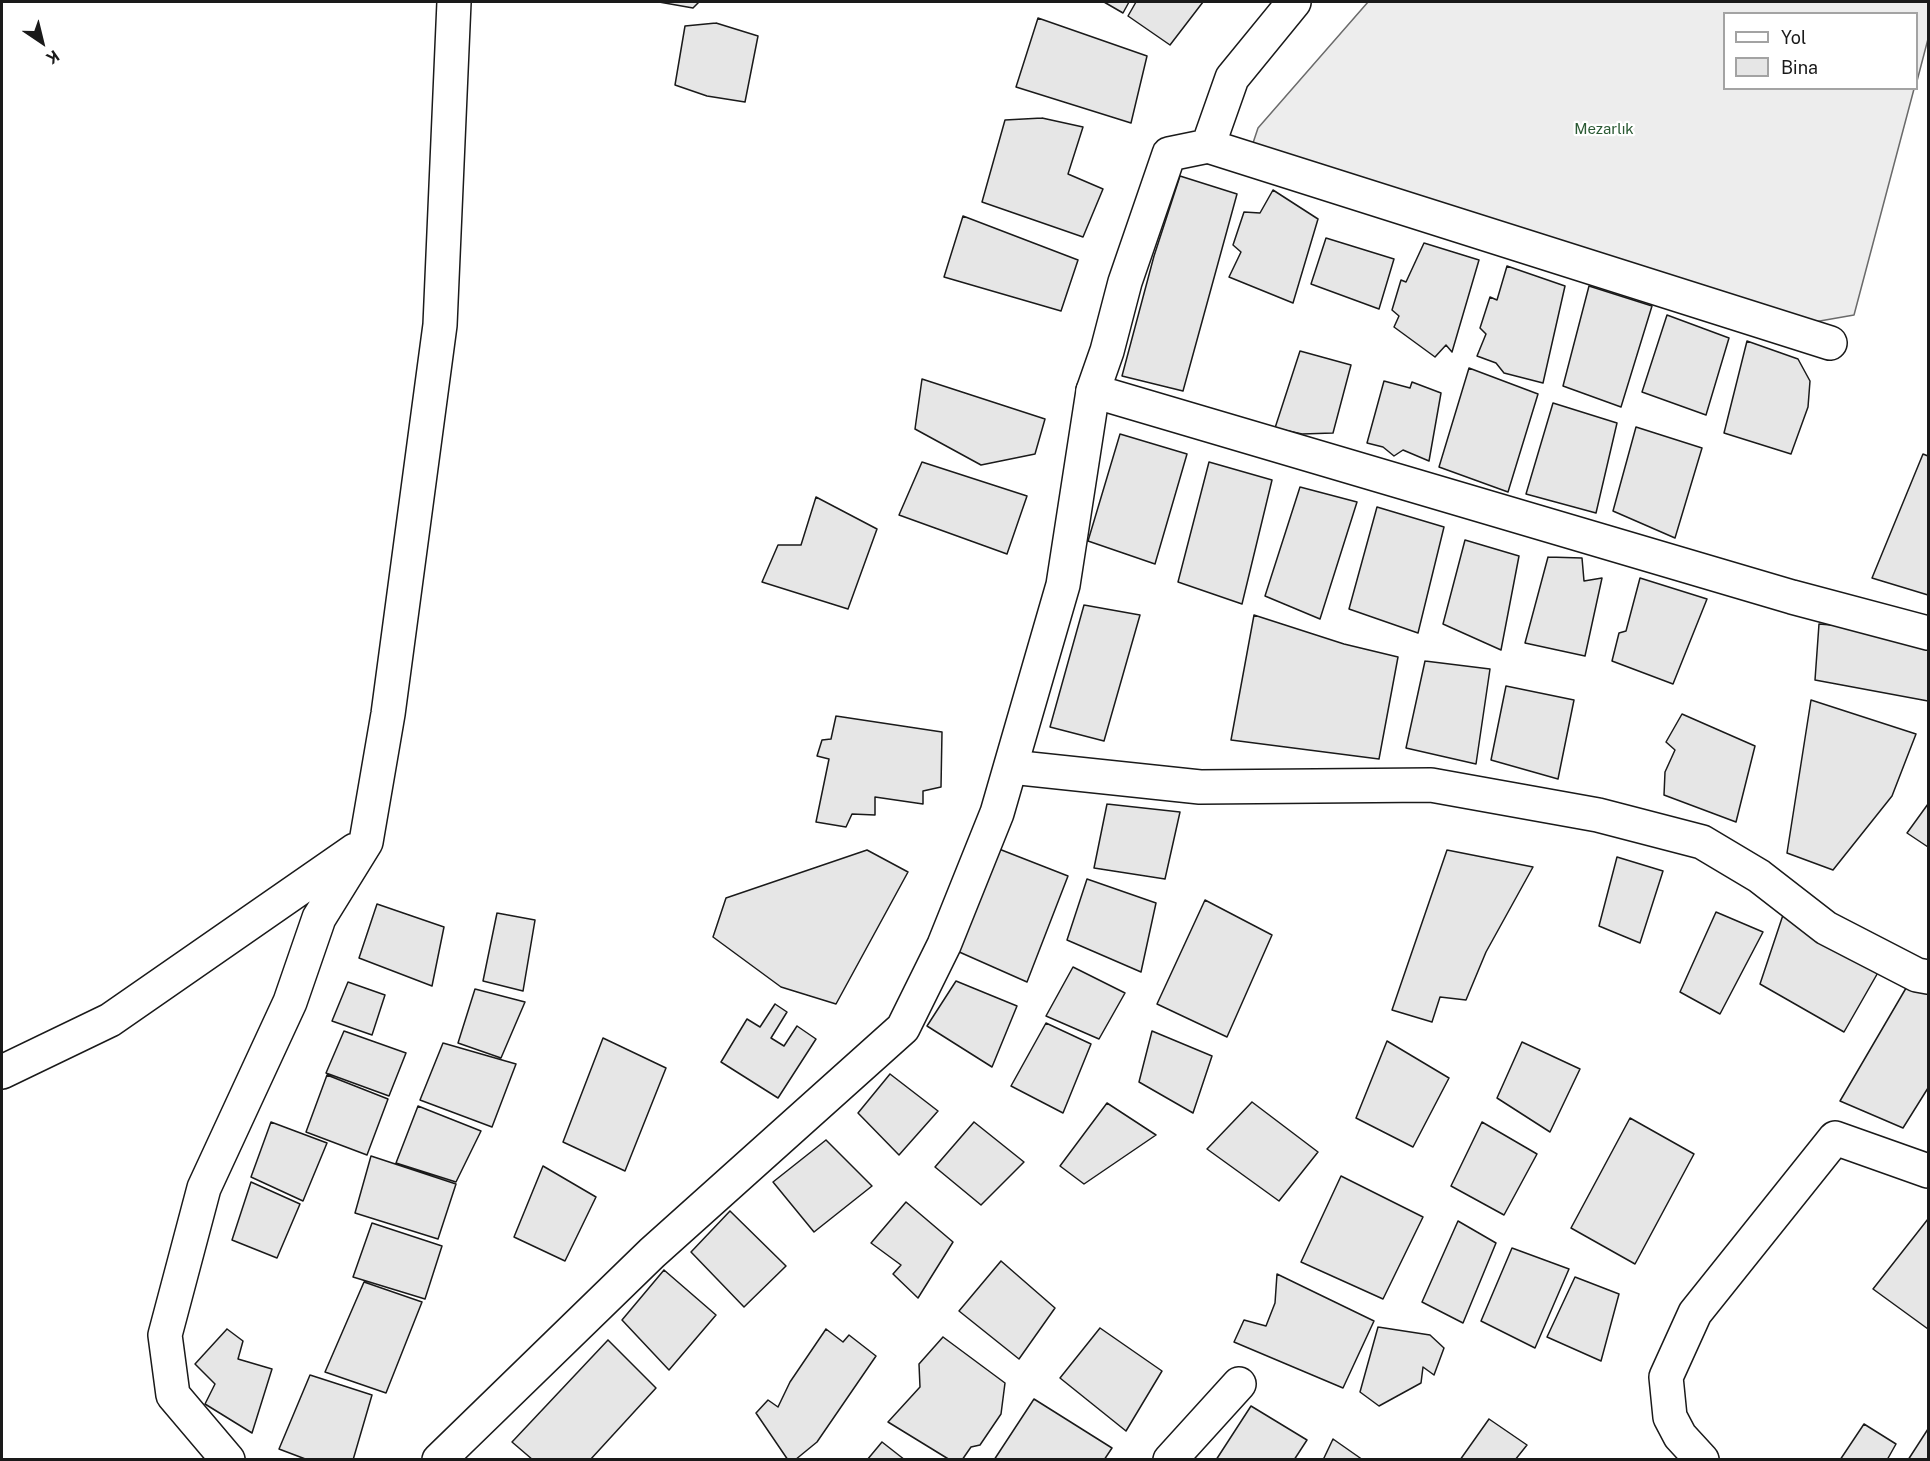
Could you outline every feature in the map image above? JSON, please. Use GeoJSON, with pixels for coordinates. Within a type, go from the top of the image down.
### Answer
{"type":"FeatureCollection","features":[{"type":"Feature","properties":{"kind":"street"},"geometry":{"type":"LineString","coordinates":[[228,1460],[173,1395],[165,1335],[204,1188],[290,1002],[319,918],[366,842],[388,714],[440,325],[454,2]]}},
{"type":"Feature","properties":{"kind":"street"},"geometry":{"type":"LineString","coordinates":[[1208,146],[1232,78],[1294,2]]}},
{"type":"Feature","properties":{"kind":"street"},"geometry":{"type":"LineString","coordinates":[[439,1460],[652,1253],[903,1028],[944,945],[997,813],[1011,767],[1063,585],[1093,391],[1107,351],[1125,282],[1169,154],[1208,146],[1830,343]]}},
{"type":"Feature","properties":{"kind":"street"},"geometry":{"type":"LineString","coordinates":[[1093,391],[1780,594],[1929,633]]}},
{"type":"Feature","properties":{"kind":"street"},"geometry":{"type":"LineString","coordinates":[[1011,767],[1200,787],[1431,785],[1598,815],[1702,842],[1759,876],[1826,928],[1917,975],[1929,977]]}},
{"type":"Feature","properties":{"kind":"street"},"geometry":{"type":"LineString","coordinates":[[2,1072],[110,1020],[366,842]]}},
{"type":"Feature","properties":{"kind":"street"},"geometry":{"type":"LineString","coordinates":[[1702,1460],[1680,1436],[1670,1418],[1666,1377],[1695,1313],[1702,1304],[1835,1138],[1929,1171]]}},
{"type":"Feature","properties":{"kind":"street"},"geometry":{"type":"LineString","coordinates":[[1170,1460],[1239,1384]]}},
{"type":"Feature","properties":{"kind":"shaded area","name":"Mezarlık"},"geometry":{"type":"Polygon","coordinates":[[[1368,2],[1928,2],[1928,39],[1918,77],[1918,12],[1723,12],[1723,90],[1914,90],[1854,315],[1814,322],[1249,155],[1258,128],[1368,2]]]}},
{"type":"Feature","properties":{"kind":"building"},"geometry":{"type":"Polygon","coordinates":[[[659,2],[699,2],[693,8],[659,2]]]}},
{"type":"Feature","properties":{"kind":"building"},"geometry":{"type":"Polygon","coordinates":[[[1104,2],[1129,2],[1123,13],[1104,2]]]}},
{"type":"Feature","properties":{"kind":"building"},"geometry":{"type":"Polygon","coordinates":[[[1136,2],[1203,2],[1170,45],[1128,16],[1136,2]]]}},
{"type":"Feature","properties":{"kind":"building"},"geometry":{"type":"Polygon","coordinates":[[[1038,18],[1147,56],[1131,123],[1016,87],[1038,18]]]}},
{"type":"Feature","properties":{"kind":"building"},"geometry":{"type":"Polygon","coordinates":[[[716,23],[758,36],[745,102],[707,96],[675,85],[685,26],[716,23]]]}},
{"type":"Feature","properties":{"kind":"building"},"geometry":{"type":"Polygon","coordinates":[[[1042,118],[1083,127],[1068,174],[1103,189],[1083,237],[982,202],[1005,120],[1042,118]]]}},
{"type":"Feature","properties":{"kind":"building"},"geometry":{"type":"Polygon","coordinates":[[[1180,176],[1237,194],[1183,391],[1122,376],[1154,256],[1180,176]]]}},
{"type":"Feature","properties":{"kind":"building"},"geometry":{"type":"Polygon","coordinates":[[[1273,190],[1318,219],[1293,303],[1229,277],[1241,252],[1233,245],[1244,212],[1260,213],[1273,190]]]}},
{"type":"Feature","properties":{"kind":"building"},"geometry":{"type":"Polygon","coordinates":[[[963,216],[1078,260],[1061,311],[944,277],[963,216]]]}},
{"type":"Feature","properties":{"kind":"building"},"geometry":{"type":"Polygon","coordinates":[[[1326,238],[1394,259],[1379,309],[1311,284],[1326,238]]]}},
{"type":"Feature","properties":{"kind":"building"},"geometry":{"type":"Polygon","coordinates":[[[1424,243],[1479,260],[1452,352],[1446,345],[1435,357],[1394,327],[1399,316],[1392,310],[1401,280],[1406,282],[1424,243]]]}},
{"type":"Feature","properties":{"kind":"building"},"geometry":{"type":"Polygon","coordinates":[[[1507,266],[1565,286],[1543,383],[1504,373],[1496,363],[1477,356],[1486,334],[1480,328],[1490,297],[1497,300],[1507,266]]]}},
{"type":"Feature","properties":{"kind":"building"},"geometry":{"type":"Polygon","coordinates":[[[1589,286],[1652,306],[1621,407],[1563,386],[1589,286]]]}},
{"type":"Feature","properties":{"kind":"building"},"geometry":{"type":"Polygon","coordinates":[[[1667,315],[1729,338],[1706,415],[1642,392],[1667,315]]]}},
{"type":"Feature","properties":{"kind":"building"},"geometry":{"type":"Polygon","coordinates":[[[1747,341],[1798,359],[1810,381],[1808,407],[1791,454],[1724,433],[1747,341]]]}},
{"type":"Feature","properties":{"kind":"building"},"geometry":{"type":"Polygon","coordinates":[[[1300,351],[1351,365],[1333,433],[1302,434],[1275,428],[1300,351]]]}},
{"type":"Feature","properties":{"kind":"building"},"geometry":{"type":"Polygon","coordinates":[[[1469,368],[1538,394],[1508,492],[1439,467],[1469,368]]]}},
{"type":"Feature","properties":{"kind":"building"},"geometry":{"type":"Polygon","coordinates":[[[922,379],[1045,419],[1035,454],[981,465],[915,429],[922,379]]]}},
{"type":"Feature","properties":{"kind":"building"},"geometry":{"type":"Polygon","coordinates":[[[1384,381],[1410,388],[1412,382],[1441,393],[1429,461],[1403,450],[1394,456],[1383,447],[1367,443],[1384,381]]]}},
{"type":"Feature","properties":{"kind":"building"},"geometry":{"type":"Polygon","coordinates":[[[1553,403],[1617,423],[1596,513],[1526,494],[1553,403]]]}},
{"type":"Feature","properties":{"kind":"building"},"geometry":{"type":"Polygon","coordinates":[[[1636,427],[1702,448],[1675,538],[1613,511],[1636,427]]]}},
{"type":"Feature","properties":{"kind":"building"},"geometry":{"type":"Polygon","coordinates":[[[1120,434],[1187,454],[1155,564],[1088,541],[1120,434]]]}},
{"type":"Feature","properties":{"kind":"building"},"geometry":{"type":"Polygon","coordinates":[[[1923,454],[1928,456],[1928,595],[1872,578],[1923,454]]]}},
{"type":"Feature","properties":{"kind":"building"},"geometry":{"type":"Polygon","coordinates":[[[922,462],[1027,496],[1007,554],[899,515],[922,462]]]}},
{"type":"Feature","properties":{"kind":"building"},"geometry":{"type":"Polygon","coordinates":[[[1209,462],[1272,480],[1242,604],[1178,582],[1209,462]]]}},
{"type":"Feature","properties":{"kind":"building"},"geometry":{"type":"Polygon","coordinates":[[[1300,487],[1357,502],[1320,619],[1265,596],[1300,487]]]}},
{"type":"Feature","properties":{"kind":"building"},"geometry":{"type":"Polygon","coordinates":[[[816,497],[877,529],[848,609],[762,582],[778,545],[801,545],[816,497]]]}},
{"type":"Feature","properties":{"kind":"building"},"geometry":{"type":"Polygon","coordinates":[[[1377,507],[1444,527],[1418,633],[1349,609],[1377,507]]]}},
{"type":"Feature","properties":{"kind":"building"},"geometry":{"type":"Polygon","coordinates":[[[1465,540],[1519,556],[1501,650],[1443,624],[1465,540]]]}},
{"type":"Feature","properties":{"kind":"building"},"geometry":{"type":"Polygon","coordinates":[[[1548,557],[1582,558],[1584,581],[1602,578],[1585,656],[1525,643],[1548,557]]]}},
{"type":"Feature","properties":{"kind":"building"},"geometry":{"type":"Polygon","coordinates":[[[1640,578],[1707,599],[1673,684],[1612,661],[1619,633],[1626,631],[1640,578]]]}},
{"type":"Feature","properties":{"kind":"building"},"geometry":{"type":"Polygon","coordinates":[[[1084,605],[1140,615],[1104,741],[1050,727],[1084,605]]]}},
{"type":"Feature","properties":{"kind":"building"},"geometry":{"type":"Polygon","coordinates":[[[1254,615],[1344,644],[1398,657],[1379,759],[1231,740],[1254,615]]]}},
{"type":"Feature","properties":{"kind":"building"},"geometry":{"type":"Polygon","coordinates":[[[1819,624],[1891,630],[1928,637],[1928,701],[1815,680],[1819,624]]]}},
{"type":"Feature","properties":{"kind":"building"},"geometry":{"type":"Polygon","coordinates":[[[1425,661],[1490,669],[1476,764],[1406,748],[1425,661]]]}},
{"type":"Feature","properties":{"kind":"building"},"geometry":{"type":"Polygon","coordinates":[[[1506,686],[1574,700],[1558,779],[1491,760],[1506,686]]]}},
{"type":"Feature","properties":{"kind":"building"},"geometry":{"type":"Polygon","coordinates":[[[1811,700],[1916,734],[1892,796],[1833,870],[1787,853],[1811,700]]]}},
{"type":"Feature","properties":{"kind":"building"},"geometry":{"type":"Polygon","coordinates":[[[1682,714],[1755,746],[1736,822],[1664,795],[1665,772],[1675,750],[1666,742],[1682,714]]]}},
{"type":"Feature","properties":{"kind":"building"},"geometry":{"type":"Polygon","coordinates":[[[836,716],[942,732],[941,787],[923,791],[923,804],[875,797],[875,815],[852,814],[846,827],[816,822],[829,759],[817,756],[822,740],[831,739],[836,716]]]}},
{"type":"Feature","properties":{"kind":"building"},"geometry":{"type":"Polygon","coordinates":[[[1107,804],[1180,812],[1165,879],[1094,868],[1107,804]]]}},
{"type":"Feature","properties":{"kind":"building"},"geometry":{"type":"Polygon","coordinates":[[[1928,804],[1928,847],[1907,833],[1928,804]]]}},
{"type":"Feature","properties":{"kind":"building"},"geometry":{"type":"Polygon","coordinates":[[[999,849],[1068,876],[1027,982],[957,951],[999,849]]]}},
{"type":"Feature","properties":{"kind":"building"},"geometry":{"type":"Polygon","coordinates":[[[867,850],[908,872],[836,1004],[781,987],[713,937],[726,898],[867,850]]]}},
{"type":"Feature","properties":{"kind":"building"},"geometry":{"type":"Polygon","coordinates":[[[1447,850],[1533,867],[1486,952],[1466,1000],[1440,997],[1432,1022],[1392,1010],[1447,850]]]}},
{"type":"Feature","properties":{"kind":"building"},"geometry":{"type":"Polygon","coordinates":[[[1617,857],[1663,871],[1640,943],[1599,926],[1617,857]]]}},
{"type":"Feature","properties":{"kind":"building"},"geometry":{"type":"Polygon","coordinates":[[[1087,879],[1156,903],[1141,972],[1067,940],[1087,879]]]}},
{"type":"Feature","properties":{"kind":"building"},"geometry":{"type":"Polygon","coordinates":[[[1205,900],[1272,935],[1227,1037],[1157,1004],[1205,900]]]}},
{"type":"Feature","properties":{"kind":"building"},"geometry":{"type":"Polygon","coordinates":[[[377,904],[444,927],[432,986],[359,958],[377,904]]]}},
{"type":"Feature","properties":{"kind":"building"},"geometry":{"type":"Polygon","coordinates":[[[1716,912],[1763,932],[1720,1014],[1680,992],[1716,912]]]}},
{"type":"Feature","properties":{"kind":"building"},"geometry":{"type":"Polygon","coordinates":[[[497,913],[535,920],[523,991],[483,981],[497,913]]]}},
{"type":"Feature","properties":{"kind":"building"},"geometry":{"type":"Polygon","coordinates":[[[1783,915],[1880,969],[1844,1032],[1760,984],[1783,915]]]}},
{"type":"Feature","properties":{"kind":"building"},"geometry":{"type":"Polygon","coordinates":[[[1073,967],[1125,993],[1099,1039],[1046,1016],[1073,967]]]}},
{"type":"Feature","properties":{"kind":"building"},"geometry":{"type":"Polygon","coordinates":[[[956,981],[1017,1006],[992,1067],[927,1026],[956,981]]]}},
{"type":"Feature","properties":{"kind":"building"},"geometry":{"type":"Polygon","coordinates":[[[348,982],[385,995],[372,1035],[332,1021],[348,982]]]}},
{"type":"Feature","properties":{"kind":"building"},"geometry":{"type":"Polygon","coordinates":[[[1909,983],[1928,992],[1928,1088],[1903,1128],[1840,1101],[1909,983]]]}},
{"type":"Feature","properties":{"kind":"building"},"geometry":{"type":"Polygon","coordinates":[[[475,989],[525,1002],[501,1058],[458,1043],[475,989]]]}},
{"type":"Feature","properties":{"kind":"building"},"geometry":{"type":"Polygon","coordinates":[[[775,1004],[787,1012],[771,1038],[784,1046],[797,1026],[816,1039],[778,1098],[721,1062],[747,1019],[760,1027],[775,1004]]]}},
{"type":"Feature","properties":{"kind":"building"},"geometry":{"type":"Polygon","coordinates":[[[1046,1023],[1091,1044],[1063,1113],[1011,1086],[1046,1023]]]}},
{"type":"Feature","properties":{"kind":"building"},"geometry":{"type":"Polygon","coordinates":[[[344,1031],[406,1053],[389,1096],[326,1073],[344,1031]]]}},
{"type":"Feature","properties":{"kind":"building"},"geometry":{"type":"Polygon","coordinates":[[[1152,1031],[1212,1056],[1193,1113],[1139,1082],[1152,1031]]]}},
{"type":"Feature","properties":{"kind":"building"},"geometry":{"type":"Polygon","coordinates":[[[603,1038],[666,1068],[625,1171],[563,1142],[603,1038]]]}},
{"type":"Feature","properties":{"kind":"building"},"geometry":{"type":"Polygon","coordinates":[[[1387,1041],[1449,1078],[1413,1147],[1356,1118],[1387,1041]]]}},
{"type":"Feature","properties":{"kind":"building"},"geometry":{"type":"Polygon","coordinates":[[[1522,1042],[1580,1069],[1550,1132],[1497,1098],[1522,1042]]]}},
{"type":"Feature","properties":{"kind":"building"},"geometry":{"type":"Polygon","coordinates":[[[443,1043],[516,1064],[492,1127],[420,1100],[443,1043]]]}},
{"type":"Feature","properties":{"kind":"building"},"geometry":{"type":"Polygon","coordinates":[[[890,1074],[938,1111],[899,1155],[858,1113],[890,1074]]]}},
{"type":"Feature","properties":{"kind":"building"},"geometry":{"type":"Polygon","coordinates":[[[327,1075],[388,1099],[367,1155],[306,1132],[327,1075]]]}},
{"type":"Feature","properties":{"kind":"building"},"geometry":{"type":"Polygon","coordinates":[[[1252,1102],[1318,1152],[1279,1201],[1207,1149],[1252,1102]]]}},
{"type":"Feature","properties":{"kind":"building"},"geometry":{"type":"Polygon","coordinates":[[[1107,1103],[1156,1135],[1084,1184],[1060,1166],[1107,1103]]]}},
{"type":"Feature","properties":{"kind":"building"},"geometry":{"type":"Polygon","coordinates":[[[418,1106],[481,1131],[456,1182],[396,1163],[418,1106]]]}},
{"type":"Feature","properties":{"kind":"building"},"geometry":{"type":"Polygon","coordinates":[[[1630,1118],[1694,1154],[1635,1264],[1571,1228],[1630,1118]]]}},
{"type":"Feature","properties":{"kind":"building"},"geometry":{"type":"Polygon","coordinates":[[[271,1122],[327,1143],[303,1201],[251,1177],[271,1122]]]}},
{"type":"Feature","properties":{"kind":"building"},"geometry":{"type":"Polygon","coordinates":[[[974,1122],[1024,1162],[981,1205],[935,1167],[974,1122]]]}},
{"type":"Feature","properties":{"kind":"building"},"geometry":{"type":"Polygon","coordinates":[[[1482,1122],[1537,1154],[1504,1215],[1451,1186],[1482,1122]]]}},
{"type":"Feature","properties":{"kind":"building"},"geometry":{"type":"Polygon","coordinates":[[[826,1140],[872,1186],[814,1232],[773,1182],[826,1140]]]}},
{"type":"Feature","properties":{"kind":"building"},"geometry":{"type":"Polygon","coordinates":[[[371,1156],[456,1184],[438,1239],[355,1213],[371,1156]]]}},
{"type":"Feature","properties":{"kind":"building"},"geometry":{"type":"Polygon","coordinates":[[[543,1166],[596,1197],[565,1261],[514,1237],[543,1166]]]}},
{"type":"Feature","properties":{"kind":"building"},"geometry":{"type":"Polygon","coordinates":[[[1341,1176],[1423,1217],[1383,1299],[1301,1262],[1341,1176]]]}},
{"type":"Feature","properties":{"kind":"building"},"geometry":{"type":"Polygon","coordinates":[[[251,1182],[300,1204],[277,1258],[232,1240],[251,1182]]]}},
{"type":"Feature","properties":{"kind":"building"},"geometry":{"type":"Polygon","coordinates":[[[906,1202],[953,1242],[918,1298],[893,1274],[901,1265],[871,1243],[906,1202]]]}},
{"type":"Feature","properties":{"kind":"building"},"geometry":{"type":"Polygon","coordinates":[[[730,1211],[786,1266],[744,1307],[691,1252],[730,1211]]]}},
{"type":"Feature","properties":{"kind":"building"},"geometry":{"type":"Polygon","coordinates":[[[1928,1219],[1928,1329],[1873,1289],[1928,1219]]]}},
{"type":"Feature","properties":{"kind":"building"},"geometry":{"type":"Polygon","coordinates":[[[1458,1221],[1496,1243],[1463,1323],[1422,1302],[1458,1221]]]}},
{"type":"Feature","properties":{"kind":"building"},"geometry":{"type":"Polygon","coordinates":[[[372,1223],[442,1246],[425,1299],[353,1277],[372,1223]]]}},
{"type":"Feature","properties":{"kind":"building"},"geometry":{"type":"Polygon","coordinates":[[[1512,1248],[1569,1269],[1535,1348],[1481,1321],[1512,1248]]]}},
{"type":"Feature","properties":{"kind":"building"},"geometry":{"type":"Polygon","coordinates":[[[1001,1261],[1055,1308],[1019,1359],[959,1311],[1001,1261]]]}},
{"type":"Feature","properties":{"kind":"building"},"geometry":{"type":"Polygon","coordinates":[[[664,1270],[716,1315],[669,1370],[622,1320],[664,1270]]]}},
{"type":"Feature","properties":{"kind":"building"},"geometry":{"type":"Polygon","coordinates":[[[1277,1274],[1374,1321],[1343,1388],[1234,1342],[1244,1320],[1266,1326],[1275,1303],[1277,1274]]]}},
{"type":"Feature","properties":{"kind":"building"},"geometry":{"type":"Polygon","coordinates":[[[1575,1277],[1619,1294],[1601,1361],[1547,1337],[1575,1277]]]}},
{"type":"Feature","properties":{"kind":"building"},"geometry":{"type":"Polygon","coordinates":[[[364,1282],[422,1302],[386,1393],[325,1372],[364,1282]]]}},
{"type":"Feature","properties":{"kind":"building"},"geometry":{"type":"Polygon","coordinates":[[[1378,1327],[1430,1335],[1444,1348],[1434,1375],[1423,1367],[1421,1383],[1379,1406],[1360,1392],[1378,1327]]]}},
{"type":"Feature","properties":{"kind":"building"},"geometry":{"type":"Polygon","coordinates":[[[1100,1328],[1162,1371],[1126,1431],[1060,1378],[1100,1328]]]}},
{"type":"Feature","properties":{"kind":"building"},"geometry":{"type":"Polygon","coordinates":[[[227,1329],[243,1341],[238,1359],[272,1369],[252,1433],[205,1404],[215,1384],[195,1364],[227,1329]]]}},
{"type":"Feature","properties":{"kind":"building"},"geometry":{"type":"Polygon","coordinates":[[[826,1329],[843,1342],[849,1335],[876,1356],[817,1442],[795,1460],[788,1460],[756,1413],[768,1400],[778,1407],[790,1382],[826,1329]]]}},
{"type":"Feature","properties":{"kind":"building"},"geometry":{"type":"Polygon","coordinates":[[[943,1337],[1005,1383],[1001,1414],[980,1445],[971,1447],[962,1460],[950,1460],[888,1422],[920,1387],[919,1364],[943,1337]]]}},
{"type":"Feature","properties":{"kind":"building"},"geometry":{"type":"Polygon","coordinates":[[[608,1340],[656,1388],[590,1460],[533,1460],[512,1442],[608,1340]]]}},
{"type":"Feature","properties":{"kind":"building"},"geometry":{"type":"Polygon","coordinates":[[[310,1375],[372,1395],[353,1460],[308,1460],[279,1449],[310,1375]]]}},
{"type":"Feature","properties":{"kind":"building"},"geometry":{"type":"Polygon","coordinates":[[[1034,1399],[1112,1448],[1104,1460],[994,1460],[1034,1399]]]}},
{"type":"Feature","properties":{"kind":"building"},"geometry":{"type":"Polygon","coordinates":[[[1251,1406],[1307,1440],[1294,1460],[1216,1460],[1251,1406]]]}},
{"type":"Feature","properties":{"kind":"building"},"geometry":{"type":"Polygon","coordinates":[[[1489,1419],[1527,1445],[1515,1460],[1460,1460],[1489,1419]]]}},
{"type":"Feature","properties":{"kind":"building"},"geometry":{"type":"Polygon","coordinates":[[[1864,1424],[1896,1444],[1887,1460],[1840,1460],[1864,1424]]]}},
{"type":"Feature","properties":{"kind":"building"},"geometry":{"type":"Polygon","coordinates":[[[1928,1429],[1928,1460],[1908,1460],[1928,1429]]]}},
{"type":"Feature","properties":{"kind":"building"},"geometry":{"type":"Polygon","coordinates":[[[1333,1439],[1363,1460],[1323,1460],[1333,1439]]]}},
{"type":"Feature","properties":{"kind":"building"},"geometry":{"type":"Polygon","coordinates":[[[882,1442],[905,1460],[867,1460],[882,1442]]]}}]}
